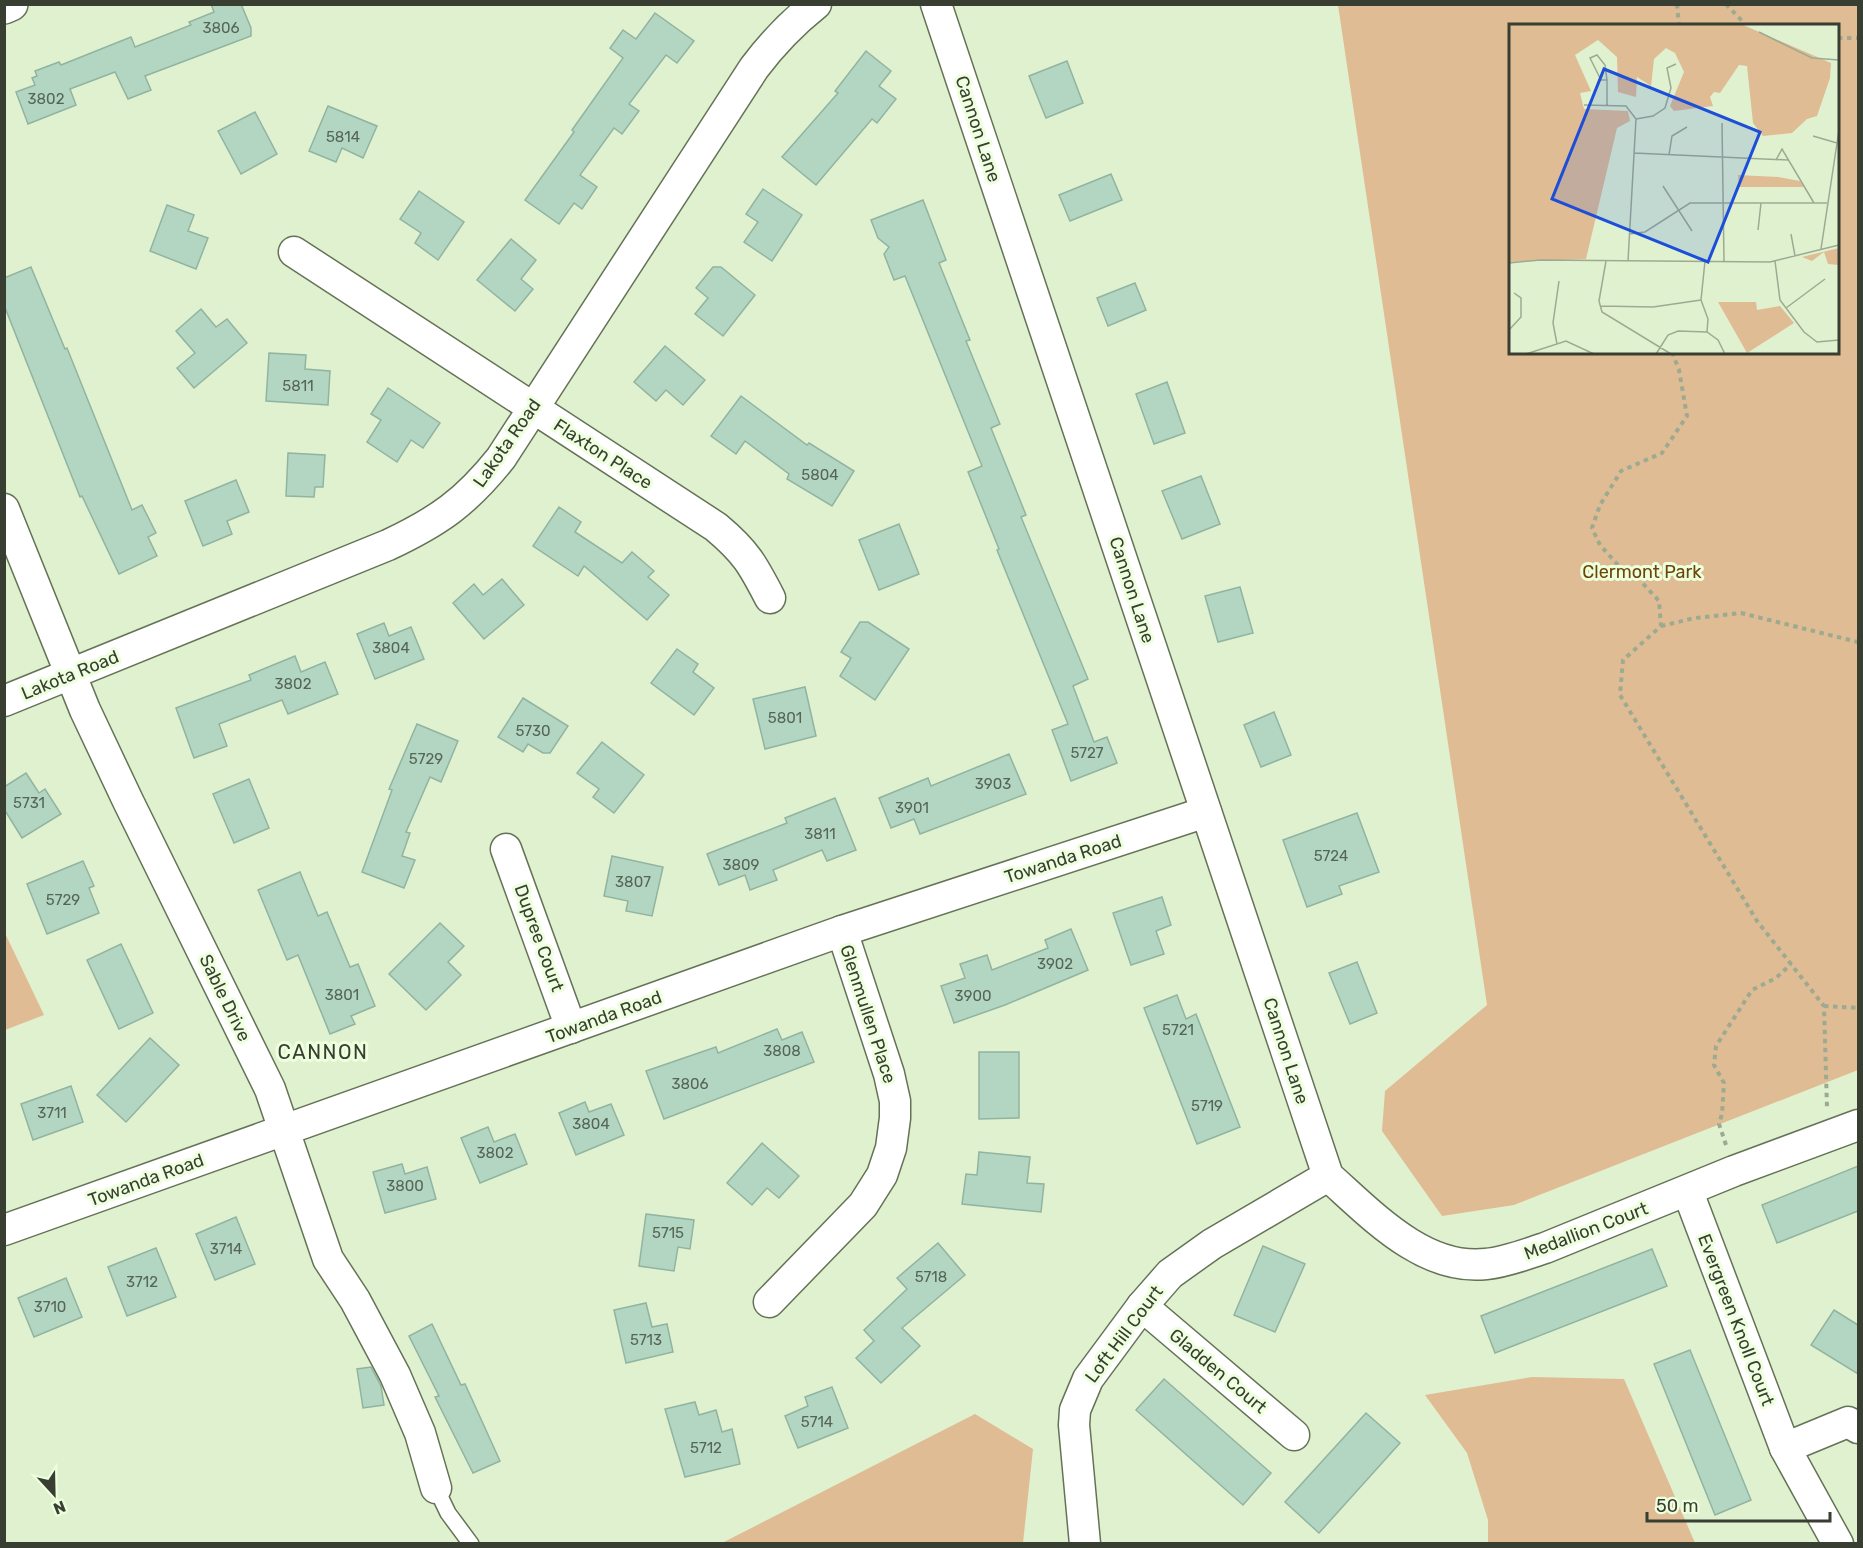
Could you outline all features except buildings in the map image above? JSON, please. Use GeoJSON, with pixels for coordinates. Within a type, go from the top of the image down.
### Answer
{"type":"FeatureCollection","features":[{"type":"Feature","properties":{"kind":"main road"},"geometry":{"type":"LineString","coordinates":[[4,7],[11,4]]}},
{"type":"Feature","properties":{"kind":"street","name":"Lakota Road"},"geometry":{"type":"LineString","coordinates":[[4,701],[388,545],[445,515],[482,482],[501,458],[754,68],[772,44],[816,4]]}},
{"type":"Feature","properties":{"kind":"street","name":"Cannon Lane"},"geometry":{"type":"LineString","coordinates":[[936,4],[1328,1176]]}},
{"type":"Feature","properties":{"kind":"street","name":"Flaxton Place"},"geometry":{"type":"LineString","coordinates":[[294,252],[716,527],[752,562],[770,598]]}},
{"type":"Feature","properties":{"kind":"street","name":"Sable Drive"},"geometry":{"type":"LineString","coordinates":[[4,509],[85,710],[270,1089],[328,1258],[355,1300],[395,1375],[420,1433],[436,1488]]}},
{"type":"Feature","properties":{"kind":"street","name":"Towanda Road"},"geometry":{"type":"LineString","coordinates":[[4,1230],[842,932],[1206,812]]}},
{"type":"Feature","properties":{"kind":"street","name":"Dupree Court"},"geometry":{"type":"LineString","coordinates":[[506,849],[571,1028]]}},
{"type":"Feature","properties":{"kind":"street","name":"Glenmullen Place"},"geometry":{"type":"LineString","coordinates":[[769,1302],[863,1205],[882,1175],[891,1148],[896,1118],[889,1074],[842,932]]}},
{"type":"Feature","properties":{"kind":"street","name":"Medallion Court"},"geometry":{"type":"LineString","coordinates":[[1328,1176],[1398,1236],[1453,1262],[1485,1264],[1516,1258],[1858,1125]]}},
{"type":"Feature","properties":{"kind":"street","name":"Loft Hill Court"},"geometry":{"type":"LineString","coordinates":[[1085,1544],[1075,1446],[1075,1410],[1088,1379],[1142,1306],[1170,1274],[1194,1256],[1328,1176]]}},
{"type":"Feature","properties":{"kind":"street","name":"Evergreen Knoll Court"},"geometry":{"type":"LineString","coordinates":[[1688,1192],[1785,1448],[1838,1544]]}},
{"type":"Feature","properties":{"kind":"street","name":"Gladden Court"},"geometry":{"type":"LineString","coordinates":[[1142,1306],[1294,1435]]}},
{"type":"Feature","properties":{"kind":"street"},"geometry":{"type":"LineString","coordinates":[[1785,1448],[1848,1422],[1858,1428]]}},
{"type":"Feature","properties":{"kind":"lane"},"geometry":{"type":"LineString","coordinates":[[436,1488],[448,1513],[471,1544]]}},
{"type":"Feature","properties":{"kind":"path"},"geometry":{"type":"LineString","coordinates":[[1677,4],[1679,24]]}},
{"type":"Feature","properties":{"kind":"path"},"geometry":{"type":"LineString","coordinates":[[1726,4],[1745,24]]}},
{"type":"Feature","properties":{"kind":"path"},"geometry":{"type":"LineString","coordinates":[[1839,38],[1858,38]]}},
{"type":"Feature","properties":{"kind":"path"},"geometry":{"type":"LineString","coordinates":[[1661,626],[1659,601],[1636,576],[1617,564],[1600,545],[1592,528],[1600,505],[1621,471],[1662,453],[1687,416],[1679,370],[1673,354]]}},
{"type":"Feature","properties":{"kind":"path"},"geometry":{"type":"LineString","coordinates":[[1828,1137],[1824,1006],[1757,921],[1620,695],[1623,660],[1661,626],[1695,618],[1741,613],[1858,642]]}},
{"type":"Feature","properties":{"kind":"path"},"geometry":{"type":"LineString","coordinates":[[1734,1172],[1719,1124],[1724,1083],[1714,1065],[1716,1046],[1752,990],[1776,978],[1791,964]]}},
{"type":"Feature","properties":{"kind":"path"},"geometry":{"type":"LineString","coordinates":[[1824,1006],[1858,1008]]}},
{"type":"Feature","properties":{"kind":"green space","name":"Clermont Park"},"geometry":{"type":"Polygon","coordinates":[[[1338,5],[1858,5],[1858,1070],[1514,1205],[1442,1216],[1382,1131],[1385,1091],[1487,1005],[1338,5]]]}},
{"type":"Feature","properties":{"kind":"green space"},"geometry":{"type":"Polygon","coordinates":[[[4,931],[44,1015],[5,1030],[4,1030],[4,931]]]}},
{"type":"Feature","properties":{"kind":"green space"},"geometry":{"type":"Polygon","coordinates":[[[1532,1377],[1624,1379],[1695,1543],[1488,1543],[1488,1520],[1467,1453],[1425,1395],[1532,1377]]]}},
{"type":"Feature","properties":{"kind":"green space"},"geometry":{"type":"Polygon","coordinates":[[[975,1414],[1033,1449],[1023,1543],[722,1543],[975,1414]]]}},
{"type":"Feature","properties":{"kind":"district","name":"CANNON"},"geometry":{"type":"Point","coordinates":[323,1052]}}]}
